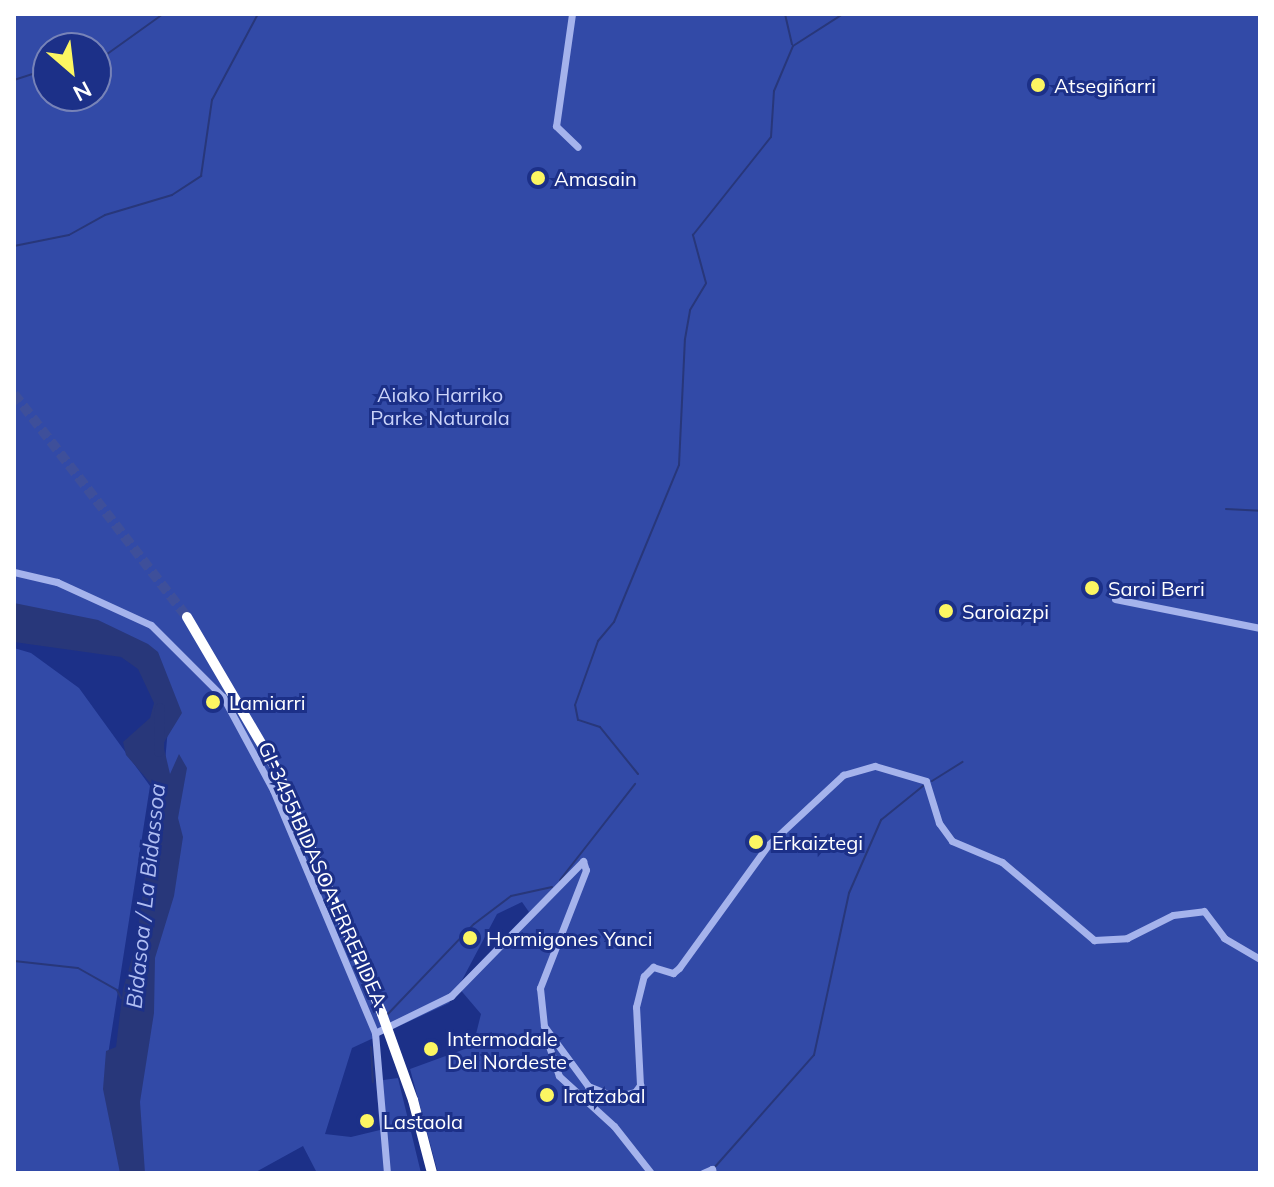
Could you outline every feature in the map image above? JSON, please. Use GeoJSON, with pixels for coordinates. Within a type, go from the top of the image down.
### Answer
{"type":"FeatureCollection","features":[{"type":"Feature","properties":{"kind":"highway"},"geometry":{"type":"LineString","coordinates":[[187,617],[278,772],[382,1014],[413,1100],[432,1173]]}},
{"type":"Feature","properties":{"kind":"street"},"geometry":{"type":"LineString","coordinates":[[572,14],[556,126],[578,147]]}},
{"type":"Feature","properties":{"kind":"street","name":"GI-3455 BIDASOA ERREPIDEA"},"geometry":{"type":"LineString","coordinates":[[14,572],[57,582],[151,625],[223,697],[273,790],[375,1033],[387,1173]]}},
{"type":"Feature","properties":{"kind":"street"},"geometry":{"type":"LineString","coordinates":[[1115,599],[1260,628]]}},
{"type":"Feature","properties":{"kind":"street"},"geometry":{"type":"LineString","coordinates":[[544,1026],[588,1086],[615,1097],[635,1092],[640,1085],[636,1007],[644,976],[653,967],[673,973],[679,968],[768,845],[843,775],[875,766],[926,781],[939,823],[952,841],[1002,862],[1094,940],[1127,938],[1173,915],[1204,911],[1224,938],[1260,959]]}},
{"type":"Feature","properties":{"kind":"street"},"geometry":{"type":"LineString","coordinates":[[375,1033],[451,996],[583,861],[586,870],[540,988],[544,1026],[559,1076],[614,1126],[651,1173]]}},
{"type":"Feature","properties":{"kind":"street"},"geometry":{"type":"LineString","coordinates":[[703,1173],[712,1169],[713,1173]]}},
{"type":"Feature","properties":{"kind":"green space","name":"Aiako Harriko Parke Naturala"},"geometry":{"type":"Polygon","coordinates":[[[14,14],[1260,14],[1260,1173],[438,1173],[410,1069],[473,1046],[481,1014],[458,987],[449,1003],[352,1048],[325,1134],[351,1137],[380,1130],[376,1081],[398,1078],[421,1173],[317,1173],[303,1146],[254,1173],[129,1173],[170,705],[140,654],[14,620],[14,14]],[[522,902],[497,914],[461,982],[529,912],[522,902]]]}},
{"type":"Feature","properties":{"kind":"green space"},"geometry":{"type":"Polygon","coordinates":[[[14,648],[31,653],[79,688],[150,786],[105,1074],[124,1173],[14,1173],[14,648]]]}},
{"type":"Feature","properties":{"kind":"water"},"geometry":{"type":"Polygon","coordinates":[[[14,603],[98,620],[148,644],[158,652],[182,713],[163,744],[170,774],[179,754],[187,768],[178,818],[183,837],[174,896],[155,958],[154,1013],[140,1102],[145,1173],[120,1173],[103,1089],[106,1051],[116,1047],[123,989],[136,944],[152,823],[152,785],[126,755],[123,742],[150,718],[154,703],[138,669],[121,657],[14,642],[14,603]]]}},
{"type":"Feature","properties":{"kind":"waterway"},"geometry":{"type":"LineString","coordinates":[[112,51],[163,14]]}},
{"type":"Feature","properties":{"kind":"waterway"},"geometry":{"type":"LineString","coordinates":[[14,246],[69,235],[105,215],[172,195],[201,176],[212,100],[258,14]]}},
{"type":"Feature","properties":{"kind":"waterway"},"geometry":{"type":"LineString","coordinates":[[785,14],[792,44]]}},
{"type":"Feature","properties":{"kind":"waterway"},"geometry":{"type":"LineString","coordinates":[[638,774],[600,727],[578,720],[575,705],[598,641],[614,622],[679,465],[685,339],[690,310],[706,283],[693,235],[771,137],[774,91],[793,46],[843,14]]}},
{"type":"Feature","properties":{"kind":"waterway"},"geometry":{"type":"LineString","coordinates":[[14,80],[32,74]]}},
{"type":"Feature","properties":{"kind":"waterway"},"geometry":{"type":"LineString","coordinates":[[1226,509],[1260,511]]}},
{"type":"Feature","properties":{"kind":"waterway","name":"Bidasoa / La Bidassoa"},"geometry":{"type":"LineString","coordinates":[[159,752],[160,708]]}},
{"type":"Feature","properties":{"kind":"waterway"},"geometry":{"type":"LineString","coordinates":[[932,781],[963,762]]}},
{"type":"Feature","properties":{"kind":"waterway"},"geometry":{"type":"LineString","coordinates":[[560,880],[635,784]]}},
{"type":"Feature","properties":{"kind":"waterway"},"geometry":{"type":"LineString","coordinates":[[714,1168],[814,1055],[849,893],[881,820],[923,786]]}},
{"type":"Feature","properties":{"kind":"waterway"},"geometry":{"type":"LineString","coordinates":[[386,1016],[474,924],[511,896],[552,887]]}},
{"type":"Feature","properties":{"kind":"waterway"},"geometry":{"type":"LineString","coordinates":[[14,961],[78,968],[117,990],[121,998]]}},
{"type":"Feature","properties":{"kind":"waterway"},"geometry":{"type":"LineString","coordinates":[[371,1047],[373,1082]]}},
{"type":"Feature","properties":{"kind":"tunnel"},"geometry":{"type":"LineString","coordinates":[[14,394],[187,617]]}},
{"type":"Feature","properties":{"kind":"place","name":"Atsegiñarri"},"geometry":{"type":"Point","coordinates":[1038,85]}},
{"type":"Feature","properties":{"kind":"place","name":"Amasain"},"geometry":{"type":"Point","coordinates":[538,178]}},
{"type":"Feature","properties":{"kind":"place","name":"Saroi Berri"},"geometry":{"type":"Point","coordinates":[1092,588]}},
{"type":"Feature","properties":{"kind":"place","name":"Saroiazpi"},"geometry":{"type":"Point","coordinates":[946,611]}},
{"type":"Feature","properties":{"kind":"place","name":"Lamiarri"},"geometry":{"type":"Point","coordinates":[213,702]}},
{"type":"Feature","properties":{"kind":"place","name":"Erkaiztegi"},"geometry":{"type":"Point","coordinates":[756,842]}},
{"type":"Feature","properties":{"kind":"place","name":"Hormigones Yanci"},"geometry":{"type":"Point","coordinates":[470,938]}},
{"type":"Feature","properties":{"kind":"place","name":"Intermodale Del Nordeste"},"geometry":{"type":"Point","coordinates":[431,1049]}},
{"type":"Feature","properties":{"kind":"place","name":"Iratzabal"},"geometry":{"type":"Point","coordinates":[547,1095]}},
{"type":"Feature","properties":{"kind":"place","name":"Lastaola"},"geometry":{"type":"Point","coordinates":[367,1121]}}]}
